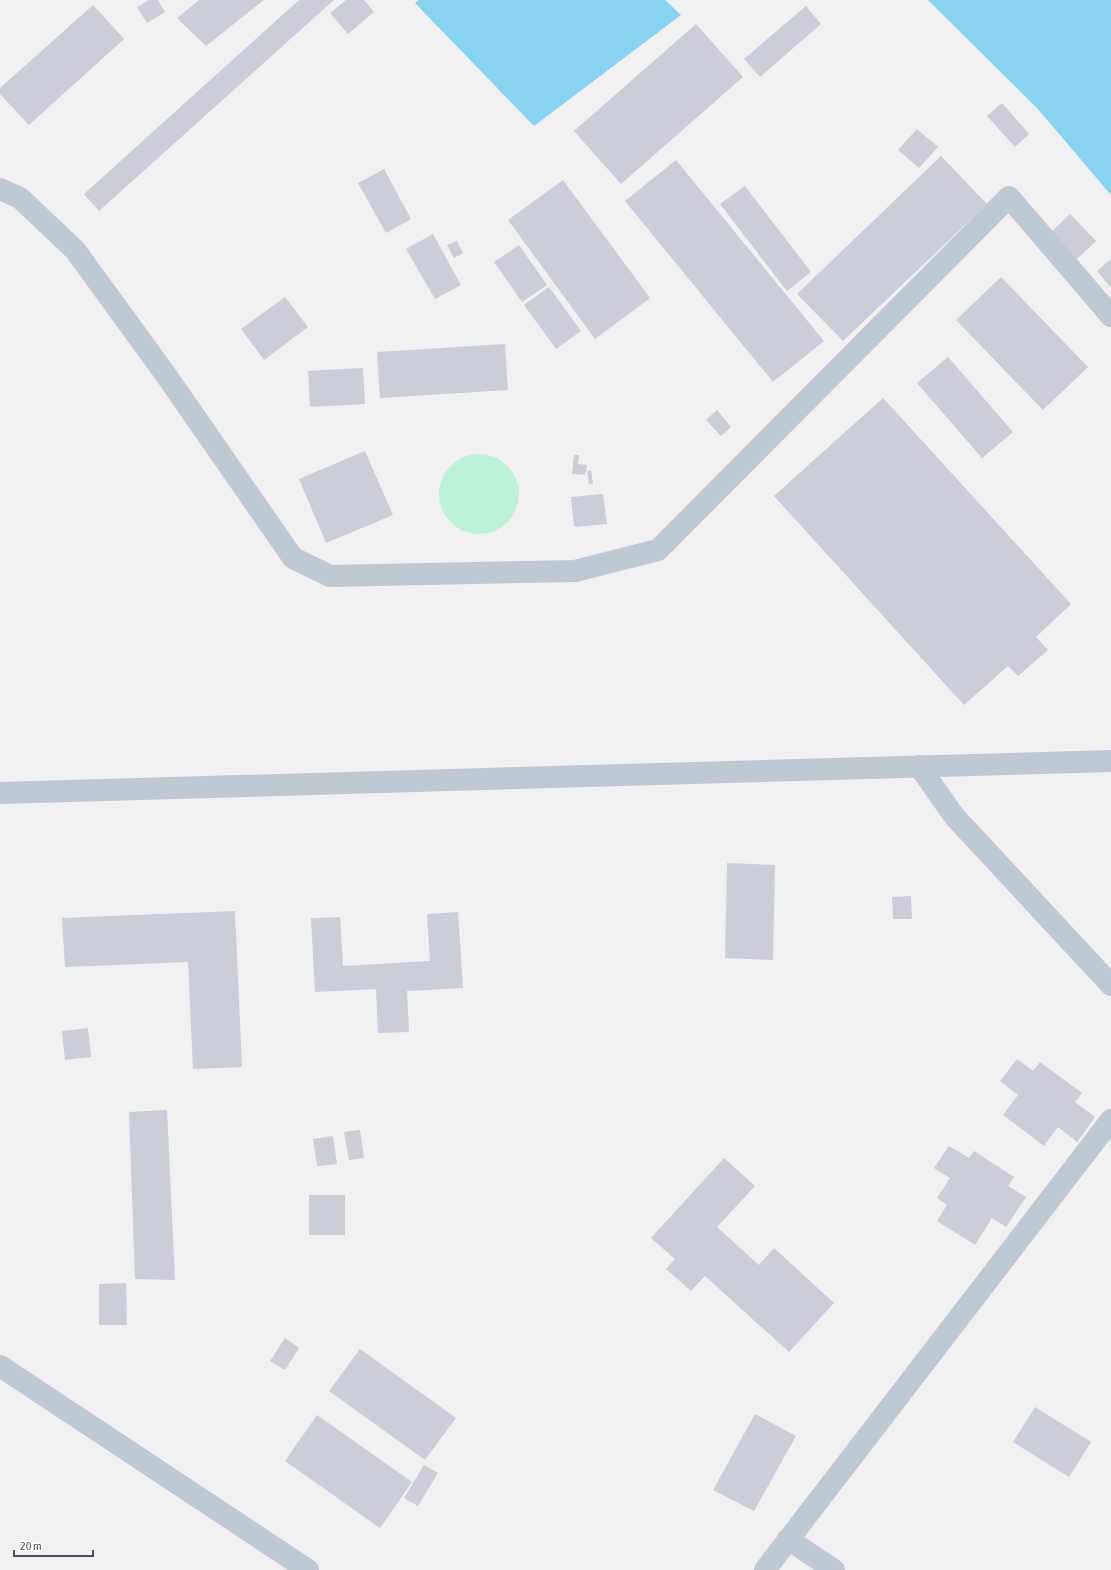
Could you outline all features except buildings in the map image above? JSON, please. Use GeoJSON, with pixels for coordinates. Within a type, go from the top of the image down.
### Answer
{"type":"FeatureCollection","features":[{"type":"Feature","properties":{"kind":"street"},"geometry":{"type":"LineString","coordinates":[[0,189],[20,198],[75,250],[166,374],[292,558],[330,576],[575,571],[658,550],[1009,197],[1111,316]]}},
{"type":"Feature","properties":{"kind":"street"},"geometry":{"type":"LineString","coordinates":[[0,793],[1111,761]]}},
{"type":"Feature","properties":{"kind":"street"},"geometry":{"type":"LineString","coordinates":[[919,766],[954,816],[1111,985]]}},
{"type":"Feature","properties":{"kind":"street"},"geometry":{"type":"LineString","coordinates":[[766,1570],[788,1539],[1111,1120]]}},
{"type":"Feature","properties":{"kind":"street"},"geometry":{"type":"LineString","coordinates":[[0,1366],[308,1570]]}},
{"type":"Feature","properties":{"kind":"street"},"geometry":{"type":"LineString","coordinates":[[788,1539],[834,1570]]}},
{"type":"Feature","properties":{"kind":"green space"},"geometry":{"type":"Polygon","coordinates":[[[479,454],[494,457],[507,466],[516,479],[519,494],[516,509],[507,522],[494,531],[479,534],[464,531],[451,522],[442,509],[439,494],[442,479],[451,466],[464,457],[479,454]]]}},
{"type":"Feature","properties":{"kind":"water"},"geometry":{"type":"Polygon","coordinates":[[[419,0],[665,0],[681,15],[534,126],[415,3],[419,0]]]}},
{"type":"Feature","properties":{"kind":"water"},"geometry":{"type":"Polygon","coordinates":[[[928,0],[1111,0],[1111,195],[1037,108],[928,0]]]}}]}
